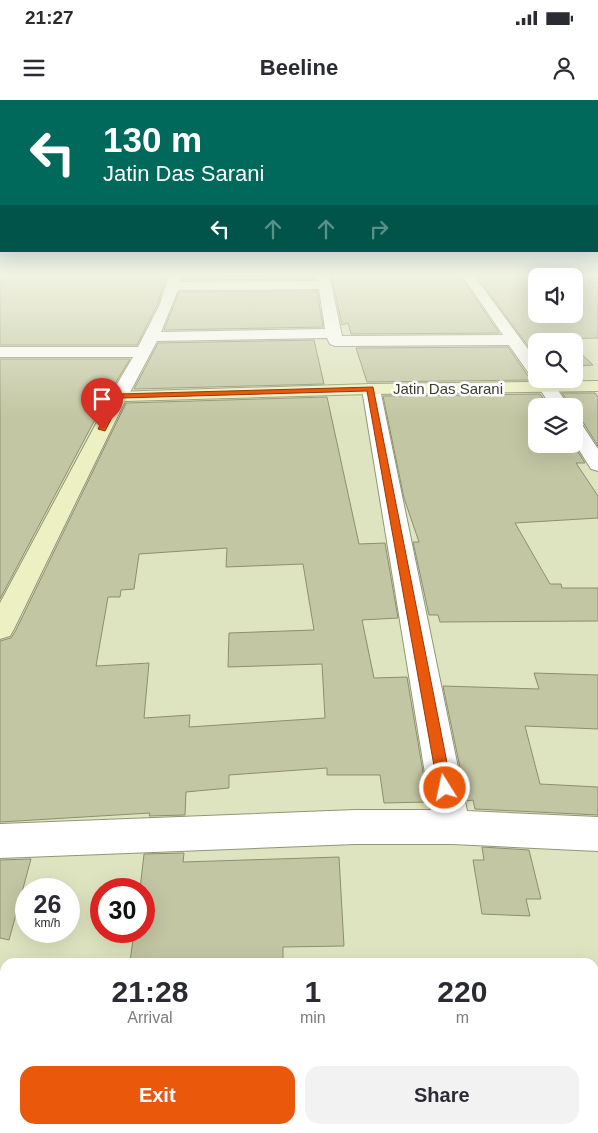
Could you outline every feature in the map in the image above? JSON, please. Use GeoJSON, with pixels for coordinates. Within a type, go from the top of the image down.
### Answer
{"type":"FeatureCollection","features":[{"type":"Feature","properties":{"kind":"street"},"geometry":{"type":"LineString","coordinates":[[0,629],[157,322]]}},
{"type":"Feature","properties":{"kind":"street"},"geometry":{"type":"LineString","coordinates":[[331,322],[335,341],[514,340]]}},
{"type":"Feature","properties":{"kind":"street"},"geometry":{"type":"LineString","coordinates":[[501,322],[528,360]]}},
{"type":"Feature","properties":{"kind":"street"},"geometry":{"type":"LineString","coordinates":[[151,337],[333,333]]}},
{"type":"Feature","properties":{"kind":"street"},"geometry":{"type":"LineString","coordinates":[[0,352],[142,352]]}},
{"type":"Feature","properties":{"kind":"street","name":"Jatin Das Sarani"},"geometry":{"type":"LineString","coordinates":[[119,396],[528,384]]}},
{"type":"Feature","properties":{"kind":"street","name":"Jatin Das Sarani"},"geometry":{"type":"LineString","coordinates":[[583,385],[598,386]]}},
{"type":"Feature","properties":{"kind":"street"},"geometry":{"type":"LineString","coordinates":[[370,389],[452,826]]}},
{"type":"Feature","properties":{"kind":"street"},"geometry":{"type":"LineString","coordinates":[[583,442],[598,465]]}},
{"type":"Feature","properties":{"kind":"street"},"geometry":{"type":"LineString","coordinates":[[0,841],[355,827],[452,826],[598,834]]}},
{"type":"Feature","properties":{"kind":"building"},"geometry":{"type":"Polygon","coordinates":[[[0,322],[148,322],[137,345],[0,345],[0,322]]]}},
{"type":"Feature","properties":{"kind":"building"},"geometry":{"type":"Polygon","coordinates":[[[167,322],[322,322],[323,327],[164,330],[167,322]]]}},
{"type":"Feature","properties":{"kind":"building"},"geometry":{"type":"Polygon","coordinates":[[[341,322],[492,322],[499,333],[351,334],[348,323],[342,325],[341,322]]]}},
{"type":"Feature","properties":{"kind":"building"},"geometry":{"type":"Polygon","coordinates":[[[510,322],[598,322],[598,338],[583,338],[583,333],[528,333],[528,346],[510,322]]]}},
{"type":"Feature","properties":{"kind":"building"},"geometry":{"type":"Polygon","coordinates":[[[314,340],[324,384],[134,389],[158,343],[314,340]]]}},
{"type":"Feature","properties":{"kind":"building"},"geometry":{"type":"Polygon","coordinates":[[[508,347],[528,376],[528,380],[367,382],[356,348],[508,347]]]}},
{"type":"Feature","properties":{"kind":"building"},"geometry":{"type":"Polygon","coordinates":[[[583,356],[593,365],[583,366],[583,356]]]}},
{"type":"Feature","properties":{"kind":"building"},"geometry":{"type":"Polygon","coordinates":[[[0,359],[130,359],[108,395],[0,599],[0,359]]]}},
{"type":"Feature","properties":{"kind":"building"},"geometry":{"type":"Polygon","coordinates":[[[562,393],[595,393],[598,397],[598,446],[583,422],[583,398],[565,398],[562,393]]]}},
{"type":"Feature","properties":{"kind":"building"},"geometry":{"type":"Polygon","coordinates":[[[540,394],[543,398],[528,398],[528,453],[579,453],[585,463],[576,463],[598,496],[598,518],[515,523],[550,584],[561,584],[562,588],[598,588],[598,621],[440,622],[438,615],[429,615],[413,542],[419,542],[404,498],[383,396],[540,394]]]}},
{"type":"Feature","properties":{"kind":"building"},"geometry":{"type":"Polygon","coordinates":[[[327,397],[359,544],[385,543],[398,618],[362,620],[374,678],[407,677],[428,802],[384,803],[380,775],[327,775],[327,768],[229,775],[229,788],[186,792],[185,815],[149,816],[150,813],[0,822],[0,641],[11,638],[16,630],[126,403],[327,397]],[[227,548],[139,554],[134,589],[121,590],[120,597],[108,597],[96,666],[149,663],[144,718],[190,715],[189,727],[325,718],[322,664],[228,667],[229,633],[314,630],[303,564],[226,567],[227,548]]]}},
{"type":"Feature","properties":{"kind":"building"},"geometry":{"type":"Polygon","coordinates":[[[534,673],[598,675],[598,729],[525,726],[540,784],[598,787],[598,815],[475,809],[473,800],[467,801],[443,686],[539,689],[534,673]]]}},
{"type":"Feature","properties":{"kind":"building"},"geometry":{"type":"Polygon","coordinates":[[[482,847],[529,850],[541,899],[526,899],[530,916],[482,914],[473,860],[484,860],[482,847]]]}},
{"type":"Feature","properties":{"kind":"building"},"geometry":{"type":"Polygon","coordinates":[[[184,853],[183,862],[339,857],[344,946],[283,947],[283,958],[131,958],[132,943],[155,943],[155,878],[141,878],[144,854],[184,853]]]}},
{"type":"Feature","properties":{"kind":"building"},"geometry":{"type":"Polygon","coordinates":[[[31,859],[26,878],[15,878],[15,918],[9,940],[0,938],[0,860],[31,859]]]}},
{"type":"Feature","properties":{"kind":"route"},"geometry":{"type":"LineString","coordinates":[[102,429],[119,396],[370,389],[445,788]]}}]}
